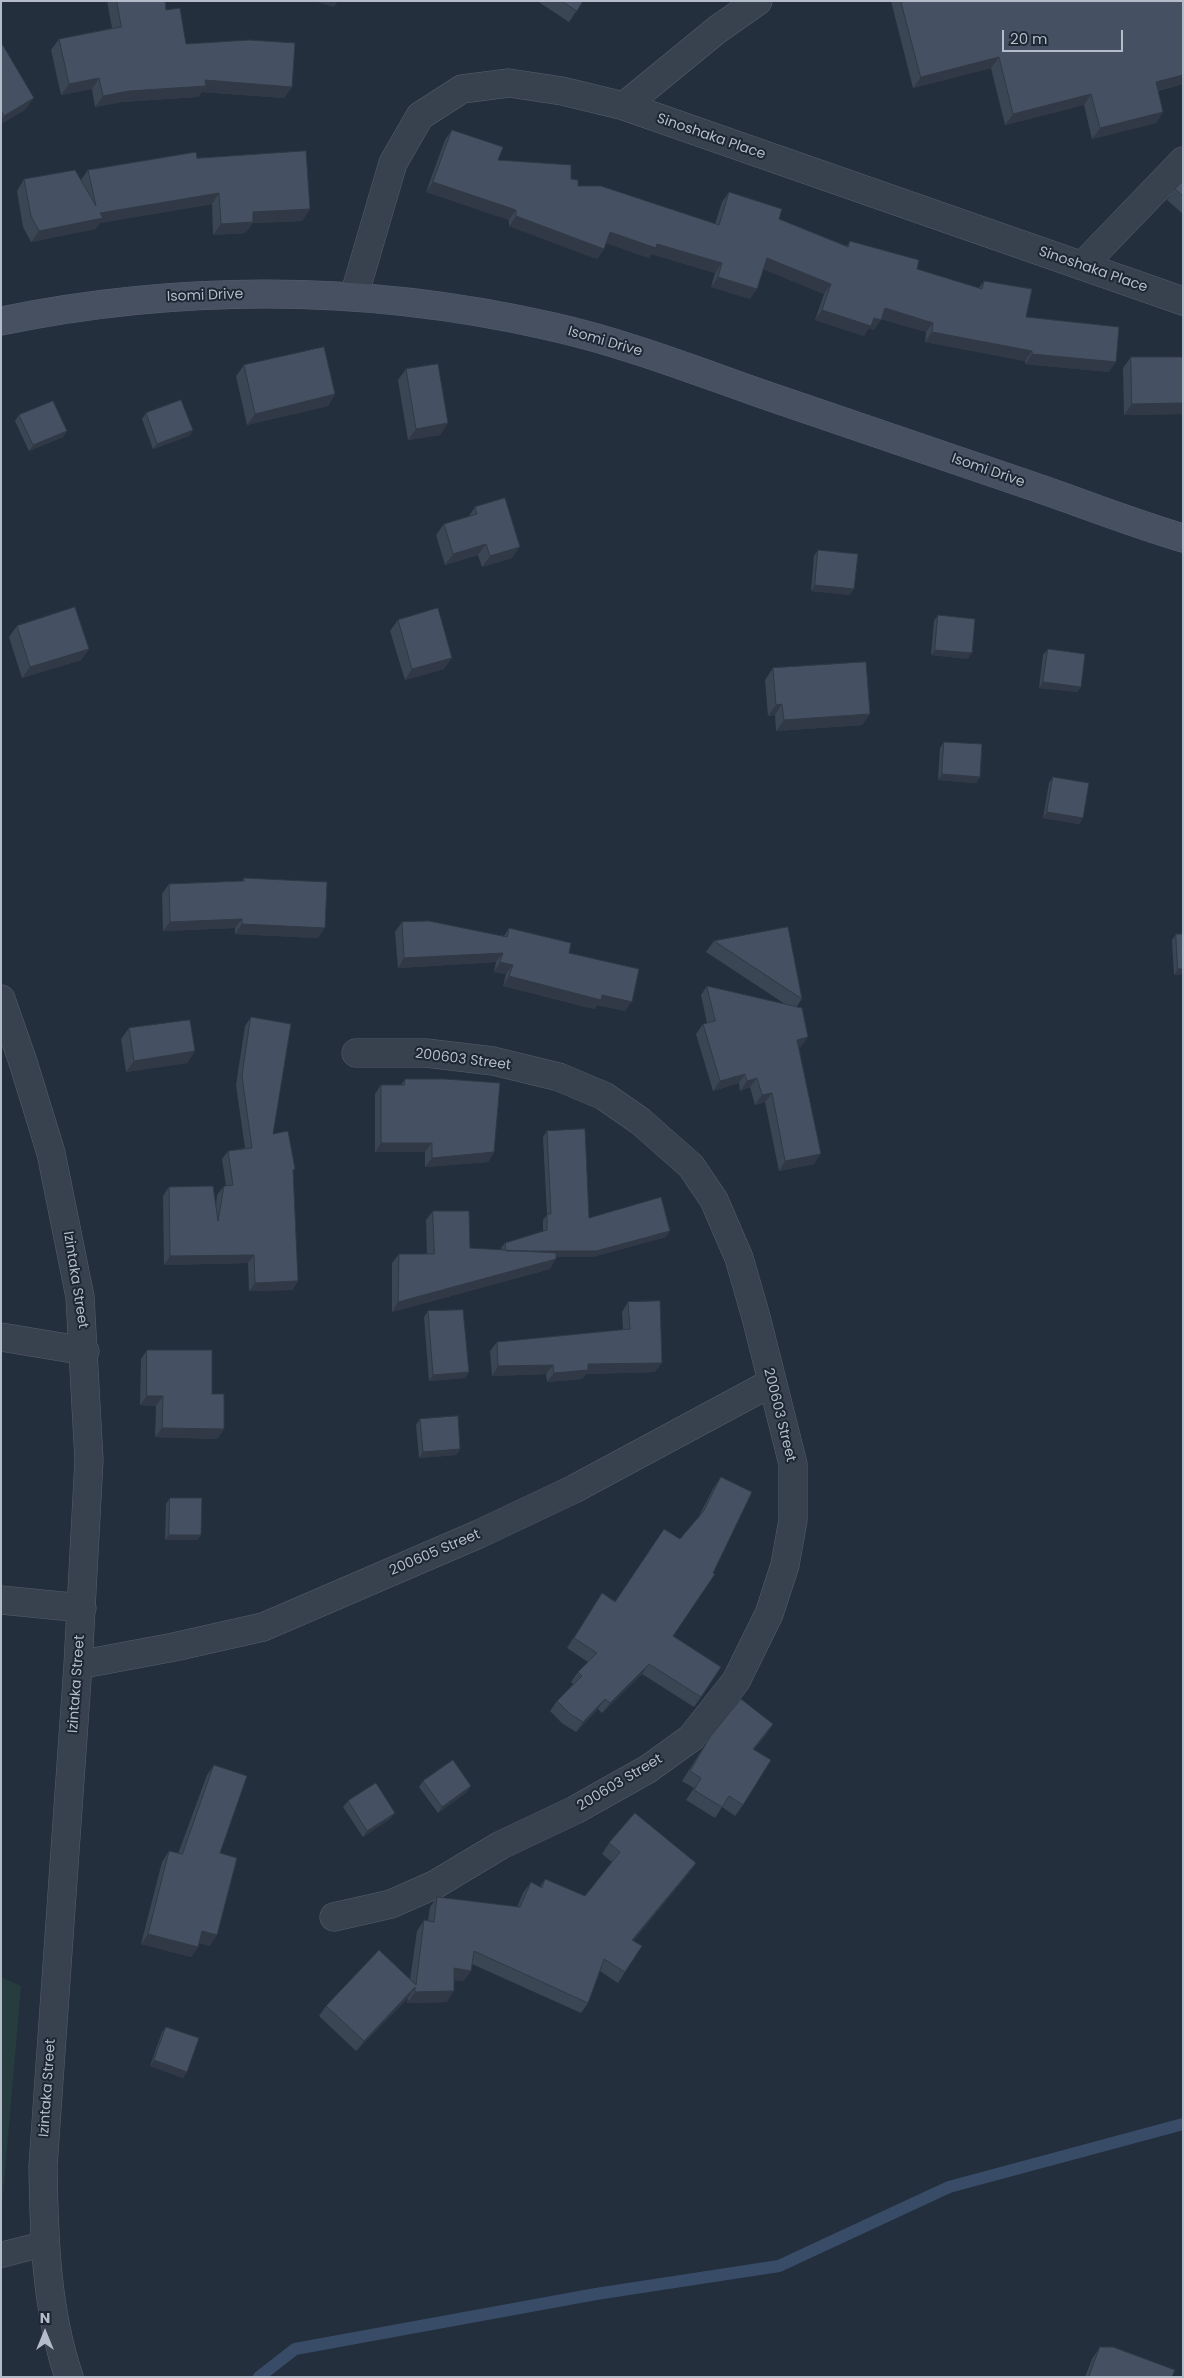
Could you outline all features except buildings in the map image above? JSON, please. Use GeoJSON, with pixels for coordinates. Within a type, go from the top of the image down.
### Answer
{"type":"FeatureCollection","features":[{"type":"Feature","properties":{"kind":"street"},"geometry":{"type":"LineString","coordinates":[[624,106],[718,29],[758,1]]}},
{"type":"Feature","properties":{"kind":"street","name":"Sinoshaka Place"},"geometry":{"type":"LineString","coordinates":[[354,296],[393,163],[420,116],[462,89],[508,82],[562,91],[624,106],[1183,301]]}},
{"type":"Feature","properties":{"kind":"street"},"geometry":{"type":"LineString","coordinates":[[1082,266],[1183,161]]}},
{"type":"Feature","properties":{"kind":"street","name":"Isomi Drive"},"geometry":{"type":"LineString","coordinates":[[1,321],[61,309],[153,298],[228,294],[354,296],[452,307],[551,326],[651,355],[1183,538]]}},
{"type":"Feature","properties":{"kind":"street","name":"Izintaka Street"},"geometry":{"type":"LineString","coordinates":[[1,999],[51,1153],[80,1298],[84,1351],[89,1460],[82,1608],[43,2166],[44,2244],[56,2324],[69,2377]]}},
{"type":"Feature","properties":{"kind":"street","name":"200603 Street"},"geometry":{"type":"LineString","coordinates":[[334,1917],[391,1904],[436,1884],[501,1845],[576,1810],[648,1769],[691,1738],[736,1681],[769,1614],[785,1565],[793,1520],[793,1464],[739,1258],[714,1200],[691,1166],[640,1121],[604,1096],[559,1077],[493,1060],[426,1053],[356,1053]]}},
{"type":"Feature","properties":{"kind":"street"},"geometry":{"type":"LineString","coordinates":[[1,1337],[84,1351]]}},
{"type":"Feature","properties":{"kind":"street","name":"200605 Street"},"geometry":{"type":"LineString","coordinates":[[78,1665],[174,1648],[263,1627],[479,1534],[574,1489],[771,1383]]}},
{"type":"Feature","properties":{"kind":"street"},"geometry":{"type":"LineString","coordinates":[[1,1600],[82,1608]]}},
{"type":"Feature","properties":{"kind":"lane"},"geometry":{"type":"LineString","coordinates":[[1,2255],[44,2244]]}},
{"type":"Feature","properties":{"kind":"green space"},"geometry":{"type":"Polygon","coordinates":[[[1,1977],[21,1986],[1,2218],[1,1977]]]}},
{"type":"Feature","properties":{"kind":"waterway"},"geometry":{"type":"LineString","coordinates":[[259,2377],[295,2349],[596,2294],[779,2266],[949,2187],[1183,2124]]}}]}
